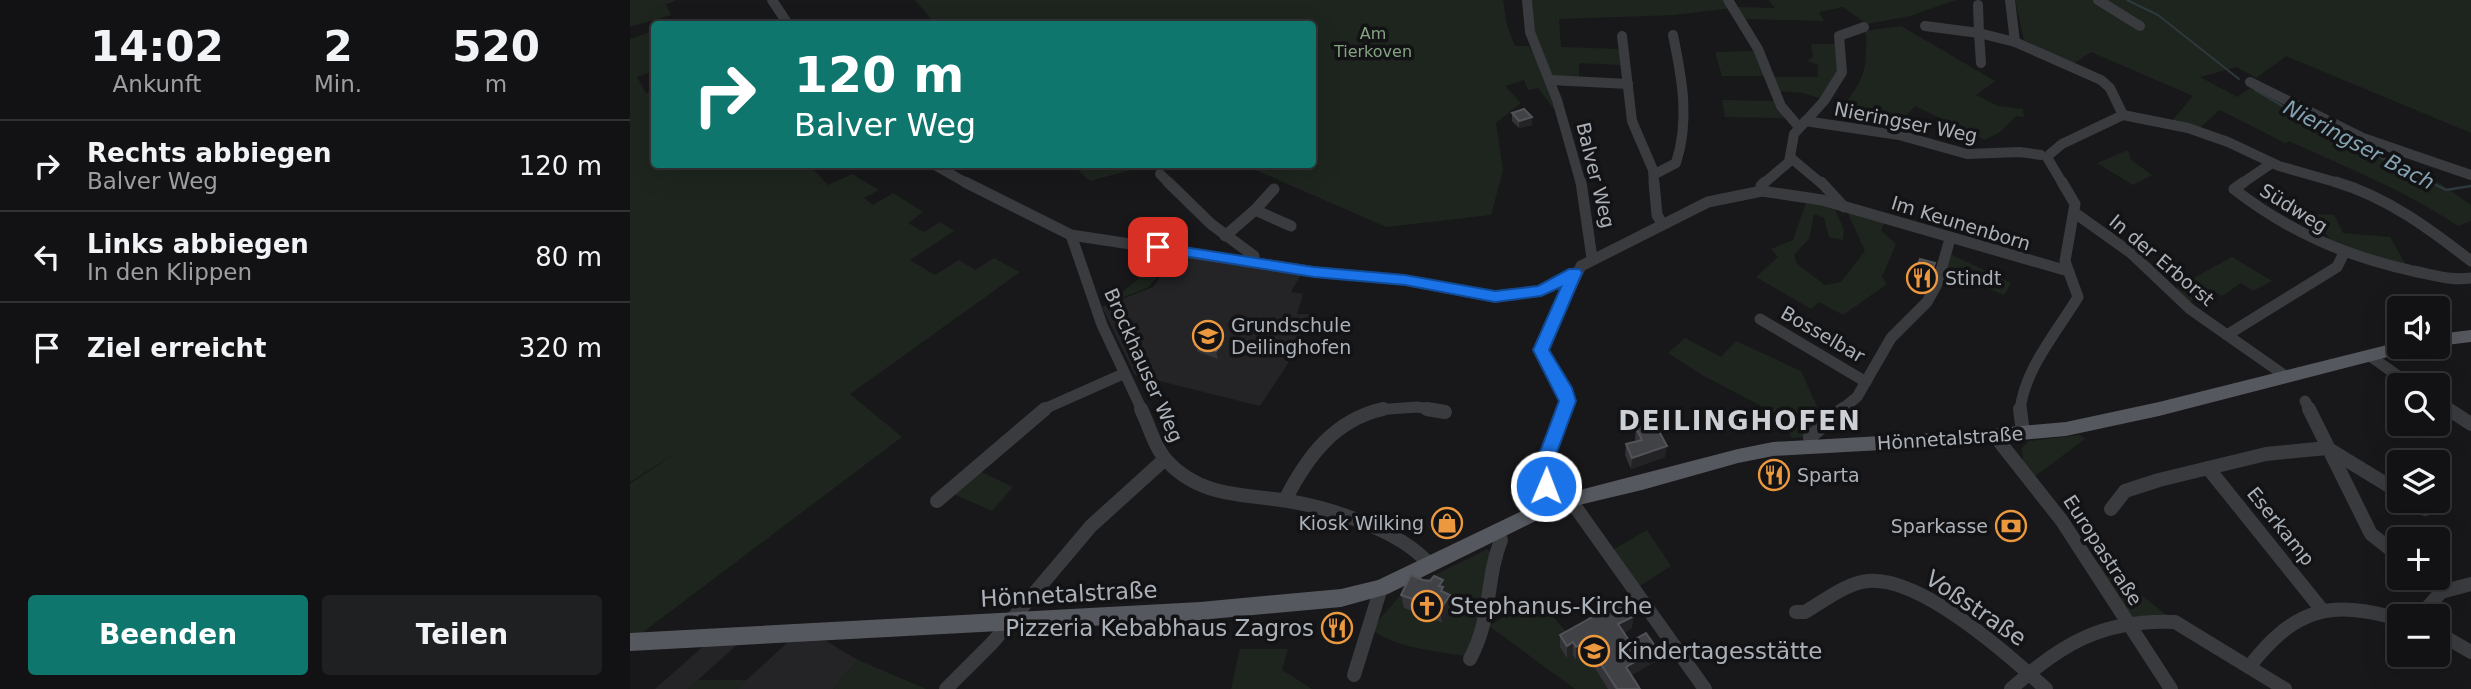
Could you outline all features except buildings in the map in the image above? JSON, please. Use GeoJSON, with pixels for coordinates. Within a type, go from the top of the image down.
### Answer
{"type":"FeatureCollection","features":[{"type":"Feature","properties":{"kind":"main road"},"geometry":{"type":"LineString","coordinates":[[2450,339],[2471,336]]}},
{"type":"Feature","properties":{"kind":"main road","name":"Hönnetalstraße"},"geometry":{"type":"LineString","coordinates":[[630,642],[1256,607],[1341,598],[1381,587],[1562,500],[1642,483],[1738,456],[1812,446],[1995,436],[2108,421],[2387,351]]}},
{"type":"Feature","properties":{"kind":"street"},"geometry":{"type":"LineString","coordinates":[[772,0],[786,21]]}},
{"type":"Feature","properties":{"kind":"street","name":"Balver Weg"},"geometry":{"type":"LineString","coordinates":[[1527,0],[1528,28],[1551,80],[1589,222],[1592,258],[1575,273],[1541,350],[1542,357],[1564,388],[1567,401],[1542,468],[1562,500]]}},
{"type":"Feature","properties":{"kind":"street"},"geometry":{"type":"LineString","coordinates":[[1728,0],[1750,33],[1766,67],[1778,105],[1802,124]]}},
{"type":"Feature","properties":{"kind":"street"},"geometry":{"type":"LineString","coordinates":[[2010,0],[2015,42]]}},
{"type":"Feature","properties":{"kind":"street"},"geometry":{"type":"LineString","coordinates":[[2098,0],[2140,26]]}},
{"type":"Feature","properties":{"kind":"street"},"geometry":{"type":"LineString","coordinates":[[1978,5],[1982,63]]}},
{"type":"Feature","properties":{"kind":"street"},"geometry":{"type":"LineString","coordinates":[[1925,26],[1979,33],[2015,42],[2101,80],[2110,88],[2123,115]]}},
{"type":"Feature","properties":{"kind":"street"},"geometry":{"type":"LineString","coordinates":[[1762,191],[1761,186],[1791,158],[1794,134],[1824,101],[1842,72],[1839,36],[1864,27]]}},
{"type":"Feature","properties":{"kind":"street"},"geometry":{"type":"LineString","coordinates":[[1655,174],[1676,163],[1680,143],[1685,96],[1673,35]]}},
{"type":"Feature","properties":{"kind":"street"},"geometry":{"type":"LineString","coordinates":[[1622,36],[1623,65],[1632,121],[1655,174],[1657,215],[1662,223]]}},
{"type":"Feature","properties":{"kind":"street"},"geometry":{"type":"LineString","coordinates":[[1551,80],[1628,84]]}},
{"type":"Feature","properties":{"kind":"street"},"geometry":{"type":"LineString","coordinates":[[2250,82],[2355,134],[2471,175]]}},
{"type":"Feature","properties":{"kind":"street"},"geometry":{"type":"LineString","coordinates":[[2023,433],[2019,415],[2026,382],[2078,298],[2065,261],[2076,204],[2047,156],[2062,144],[2123,115],[2197,131],[2272,163],[2363,190],[2427,227],[2471,261]]}},
{"type":"Feature","properties":{"kind":"street","name":"Nieringser Weg"},"geometry":{"type":"LineString","coordinates":[[1802,124],[1899,135],[1967,154],[2014,152],[2047,156]]}},
{"type":"Feature","properties":{"kind":"street","name":"Im Keunenborn"},"geometry":{"type":"LineString","coordinates":[[1791,158],[1811,172],[1844,206]]}},
{"type":"Feature","properties":{"kind":"street","name":"Südweg"},"geometry":{"type":"LineString","coordinates":[[2272,163],[2234,189],[2291,230],[2343,255],[2456,280],[2471,278]]}},
{"type":"Feature","properties":{"kind":"street"},"geometry":{"type":"LineString","coordinates":[[940,168],[992,198],[1072,235],[1246,262],[1405,280],[1495,297],[1541,291],[1575,273]]}},
{"type":"Feature","properties":{"kind":"street"},"geometry":{"type":"LineString","coordinates":[[1160,174],[1225,236],[1254,256],[1246,262]]}},
{"type":"Feature","properties":{"kind":"street"},"geometry":{"type":"LineString","coordinates":[[1225,236],[1255,211],[1274,189]]}},
{"type":"Feature","properties":{"kind":"street","name":"Im Keunenborn"},"geometry":{"type":"LineString","coordinates":[[1592,258],[1707,202],[1762,191],[1844,206],[1950,239],[2068,271]]}},
{"type":"Feature","properties":{"kind":"street"},"geometry":{"type":"LineString","coordinates":[[1255,211],[1291,226]]}},
{"type":"Feature","properties":{"kind":"street","name":"In der Erborst"},"geometry":{"type":"LineString","coordinates":[[2075,213],[2131,253],[2190,309],[2287,377]]}},
{"type":"Feature","properties":{"kind":"street","name":"Brockhauser Weg"},"geometry":{"type":"LineString","coordinates":[[1072,235],[1095,309],[1123,374],[1165,459],[1188,482],[1202,489],[1285,500],[1365,524],[1421,554],[1429,564]]}},
{"type":"Feature","properties":{"kind":"street","name":"Bosselbar"},"geometry":{"type":"LineString","coordinates":[[1812,446],[1810,437],[1857,397],[1891,338],[1931,294],[1950,239]]}},
{"type":"Feature","properties":{"kind":"street","name":"Südweg"},"geometry":{"type":"LineString","coordinates":[[2227,335],[2337,267],[2343,255]]}},
{"type":"Feature","properties":{"kind":"street","name":"Bosselbar"},"geometry":{"type":"LineString","coordinates":[[1760,319],[1866,382]]}},
{"type":"Feature","properties":{"kind":"street"},"geometry":{"type":"LineString","coordinates":[[2370,356],[2394,373]]}},
{"type":"Feature","properties":{"kind":"street"},"geometry":{"type":"LineString","coordinates":[[937,501],[1044,409],[1123,374]]}},
{"type":"Feature","properties":{"kind":"street"},"geometry":{"type":"LineString","coordinates":[[2305,401],[2371,534],[2387,547]]}},
{"type":"Feature","properties":{"kind":"street"},"geometry":{"type":"LineString","coordinates":[[1285,500],[1311,452],[1356,416],[1390,406],[1426,406],[1445,412]]}},
{"type":"Feature","properties":{"kind":"street"},"geometry":{"type":"LineString","coordinates":[[2450,410],[2471,424]]}},
{"type":"Feature","properties":{"kind":"street","name":"Europastraße"},"geometry":{"type":"LineString","coordinates":[[1995,436],[2062,521],[2127,626],[2171,689]]}},
{"type":"Feature","properties":{"kind":"street"},"geometry":{"type":"LineString","coordinates":[[2327,448],[2387,485]]}},
{"type":"Feature","properties":{"kind":"street","name":"Eserkamp"},"geometry":{"type":"LineString","coordinates":[[2111,509],[2125,491],[2266,454],[2327,448]]}},
{"type":"Feature","properties":{"kind":"street"},"geometry":{"type":"LineString","coordinates":[[946,689],[976,661],[1091,526],[1165,459]]}},
{"type":"Feature","properties":{"kind":"street","name":"Eserkamp"},"geometry":{"type":"LineString","coordinates":[[2208,468],[2322,610]]}},
{"type":"Feature","properties":{"kind":"street"},"geometry":{"type":"LineString","coordinates":[[1562,500],[1705,689]]}},
{"type":"Feature","properties":{"kind":"street"},"geometry":{"type":"LineString","coordinates":[[1470,659],[1481,639],[1488,611],[1493,556],[1502,540],[1496,532]]}},
{"type":"Feature","properties":{"kind":"street","name":"Voßstraße"},"geometry":{"type":"LineString","coordinates":[[1796,612],[1805,612],[1852,586],[1868,581],[1888,580],[1967,624],[2046,689]]}},
{"type":"Feature","properties":{"kind":"street"},"geometry":{"type":"LineString","coordinates":[[2450,586],[2471,584]]}},
{"type":"Feature","properties":{"kind":"street"},"geometry":{"type":"LineString","coordinates":[[1353,675],[1363,638],[1378,605],[1381,587]]}},
{"type":"Feature","properties":{"kind":"street"},"geometry":{"type":"LineString","coordinates":[[2426,604],[2441,590]]}},
{"type":"Feature","properties":{"kind":"street"},"geometry":{"type":"LineString","coordinates":[[2249,667],[2270,638],[2292,620],[2322,610],[2361,610],[2387,616]]}},
{"type":"Feature","properties":{"kind":"street"},"geometry":{"type":"LineString","coordinates":[[2011,689],[2051,654],[2083,638],[2155,620],[2175,622],[2285,689]]}},
{"type":"Feature","properties":{"kind":"street"},"geometry":{"type":"LineString","coordinates":[[2450,641],[2471,652]]}},
{"type":"Feature","properties":{"kind":"shaded area","name":"Grundschule Deilinghofen"},"geometry":{"type":"Polygon","coordinates":[[[1176,255],[1301,274],[1291,292],[1303,294],[1297,314],[1310,314],[1287,365],[1260,406],[1135,375],[1102,307],[1153,287],[1176,255]]]}},
{"type":"Feature","properties":{"kind":"shaded area"},"geometry":{"type":"Polygon","coordinates":[[[790,640],[826,641],[858,660],[833,689],[737,689],[790,640]]]}},
{"type":"Feature","properties":{"kind":"shaded area"},"geometry":{"type":"Polygon","coordinates":[[[740,642],[688,689],[655,689],[707,643],[740,642]]]}},
{"type":"Feature","properties":{"kind":"green space"},"geometry":{"type":"Polygon","coordinates":[[[630,0],[675,1],[666,4],[671,15],[630,27],[630,0]]]}},
{"type":"Feature","properties":{"kind":"green space","name":"Am Tierkoven"},"geometry":{"type":"Polygon","coordinates":[[[915,0],[1503,0],[1507,25],[1515,46],[1529,46],[1549,81],[1557,108],[1554,109],[1538,88],[1528,90],[1524,80],[1505,86],[1521,103],[1496,123],[1503,171],[1491,215],[1386,227],[1251,168],[1316,168],[1316,21],[932,21],[915,0]]]}},
{"type":"Feature","properties":{"kind":"green space"},"geometry":{"type":"Polygon","coordinates":[[[1523,0],[1728,0],[1732,8],[1674,15],[1559,19],[1561,47],[1620,49],[1620,65],[1579,63],[1579,79],[1552,79],[1526,32],[1523,0]]]}},
{"type":"Feature","properties":{"kind":"green space"},"geometry":{"type":"Polygon","coordinates":[[[1768,0],[1956,0],[1910,16],[1867,24],[1843,7],[1819,12],[1824,21],[1745,19],[1736,7],[1775,8],[1768,0]]]}},
{"type":"Feature","properties":{"kind":"green space"},"geometry":{"type":"Polygon","coordinates":[[[2015,0],[2471,0],[2471,133],[2286,56],[2256,78],[2237,67],[2200,77],[2237,97],[2253,86],[2373,144],[2374,151],[2441,184],[2471,205],[2471,221],[2458,226],[2375,180],[2289,141],[2285,143],[2220,110],[2197,130],[2170,123],[2193,96],[2091,52],[2073,64],[2024,40],[2015,0]]]}},
{"type":"Feature","properties":{"kind":"green space"},"geometry":{"type":"Polygon","coordinates":[[[1901,26],[1995,81],[1976,95],[1998,106],[2023,109],[2024,117],[2016,116],[2000,132],[1985,140],[1915,106],[1904,118],[1844,106],[1860,81],[1864,69],[1867,39],[1864,31],[1901,26]]]}},
{"type":"Feature","properties":{"kind":"green space"},"geometry":{"type":"Polygon","coordinates":[[[651,32],[651,72],[637,77],[646,93],[651,91],[651,168],[812,168],[828,185],[852,174],[879,190],[864,198],[873,205],[893,193],[923,212],[908,223],[924,232],[940,222],[954,231],[910,260],[935,275],[959,260],[975,270],[994,258],[1020,272],[850,394],[902,437],[639,635],[630,635],[630,484],[682,449],[630,482],[630,39],[651,32]]]}},
{"type":"Feature","properties":{"kind":"green space"},"geometry":{"type":"Polygon","coordinates":[[[1811,44],[1835,44],[1840,71],[1822,99],[1803,93],[1778,91],[1773,77],[1818,77],[1818,65],[1807,61],[1813,57],[1811,44]]]}},
{"type":"Feature","properties":{"kind":"green space"},"geometry":{"type":"Polygon","coordinates":[[[1756,51],[1767,76],[1722,76],[1715,52],[1756,51]]]}},
{"type":"Feature","properties":{"kind":"green space"},"geometry":{"type":"Polygon","coordinates":[[[1722,100],[1774,101],[1786,118],[1725,117],[1722,100]]]}},
{"type":"Feature","properties":{"kind":"green space"},"geometry":{"type":"Polygon","coordinates":[[[2128,150],[2131,160],[2152,175],[2133,185],[2097,163],[2128,150]]]}},
{"type":"Feature","properties":{"kind":"green space"},"geometry":{"type":"Polygon","coordinates":[[[1076,168],[1139,168],[1090,181],[1076,168]]]}},
{"type":"Feature","properties":{"kind":"green space"},"geometry":{"type":"Polygon","coordinates":[[[1807,200],[1834,207],[1844,230],[1843,240],[1829,237],[1824,218],[1814,214],[1809,239],[1794,255],[1797,264],[1825,285],[1841,282],[1865,251],[1846,209],[1886,219],[1881,231],[1896,244],[1882,277],[1887,284],[1843,315],[1819,302],[1811,309],[1756,277],[1778,257],[1771,249],[1793,240],[1807,200]]]}},
{"type":"Feature","properties":{"kind":"green space"},"geometry":{"type":"Polygon","coordinates":[[[2313,214],[2334,215],[2343,233],[2390,237],[2407,267],[2338,251],[2313,214]]]}},
{"type":"Feature","properties":{"kind":"green space"},"geometry":{"type":"Polygon","coordinates":[[[1950,254],[2011,283],[2004,295],[1945,271],[1950,254]]]}},
{"type":"Feature","properties":{"kind":"green space"},"geometry":{"type":"Polygon","coordinates":[[[1165,257],[1170,259],[1170,263],[1147,288],[1109,303],[1165,257]]]}},
{"type":"Feature","properties":{"kind":"green space"},"geometry":{"type":"Polygon","coordinates":[[[2232,257],[2272,281],[2253,291],[2241,283],[2222,296],[2210,289],[2190,302],[2176,288],[2232,257]]]}},
{"type":"Feature","properties":{"kind":"green space"},"geometry":{"type":"Polygon","coordinates":[[[1685,338],[1721,357],[1736,341],[1801,371],[1820,413],[1804,437],[1791,438],[1786,419],[1704,376],[1668,353],[1685,338]]]}},
{"type":"Feature","properties":{"kind":"green space"},"geometry":{"type":"Polygon","coordinates":[[[2080,435],[2085,439],[2034,477],[2023,463],[2022,448],[2029,441],[2080,435]]]}},
{"type":"Feature","properties":{"kind":"green space"},"geometry":{"type":"Polygon","coordinates":[[[977,470],[1013,487],[992,511],[951,493],[977,470]]]}},
{"type":"Feature","properties":{"kind":"green space"},"geometry":{"type":"Polygon","coordinates":[[[1647,530],[1671,566],[1638,587],[1611,551],[1647,530]]]}},
{"type":"Feature","properties":{"kind":"green space"},"geometry":{"type":"Polygon","coordinates":[[[1488,549],[1490,554],[1476,636],[1465,656],[1403,645],[1371,629],[1406,589],[1488,549]]]}},
{"type":"Feature","properties":{"kind":"green space"},"geometry":{"type":"Polygon","coordinates":[[[2085,552],[2168,616],[2128,621],[2085,552]]]}},
{"type":"Feature","properties":{"kind":"green space"},"geometry":{"type":"Polygon","coordinates":[[[1536,597],[1569,635],[1567,658],[1573,655],[1576,659],[1586,654],[1608,689],[1575,689],[1489,626],[1536,597]]]}},
{"type":"Feature","properties":{"kind":"green space"},"geometry":{"type":"Polygon","coordinates":[[[1240,649],[1288,649],[1282,670],[1312,689],[1231,689],[1240,649]]]}},
{"type":"Feature","properties":{"kind":"green space"},"geometry":{"type":"Polygon","coordinates":[[[858,660],[926,689],[833,689],[858,660]]]}},
{"type":"Feature","properties":{"kind":"green space"},"geometry":{"type":"Polygon","coordinates":[[[698,680],[747,680],[737,689],[688,689],[698,680]]]}},
{"type":"Feature","properties":{"kind":"waterway","name":"Nieringser Bach"},"geometry":{"type":"LineString","coordinates":[[2127,0],[2158,15],[2239,79]]}},
{"type":"Feature","properties":{"kind":"waterway","name":"Nieringser Bach"},"geometry":{"type":"LineString","coordinates":[[2255,90],[2315,125],[2434,184]]}},
{"type":"Feature","properties":{"kind":"waterway","name":"Nieringser Bach"},"geometry":{"type":"LineString","coordinates":[[2430,182],[2434,184]]}},
{"type":"Feature","properties":{"kind":"waterway","name":"Nieringser Bach"},"geometry":{"type":"LineString","coordinates":[[2434,184],[2446,190],[2471,186]]}},
{"type":"Feature","properties":{"kind":"place","name":"Stindt"},"geometry":{"type":"Point","coordinates":[1922,278]}},
{"type":"Feature","properties":{"kind":"place","name":"Grundschule Deilinghofen"},"geometry":{"type":"Point","coordinates":[1208,336]}},
{"type":"Feature","properties":{"kind":"place","name":"Sparta"},"geometry":{"type":"Point","coordinates":[1774,475]}},
{"type":"Feature","properties":{"kind":"place","name":"Kiosk Wilking"},"geometry":{"type":"Point","coordinates":[1447,523]}},
{"type":"Feature","properties":{"kind":"place","name":"Sparkasse"},"geometry":{"type":"Point","coordinates":[2011,526]}},
{"type":"Feature","properties":{"kind":"place","name":"Stephanus-Kirche"},"geometry":{"type":"Point","coordinates":[1427,606]}},
{"type":"Feature","properties":{"kind":"place","name":"Pizzeria Kebabhaus Zagros"},"geometry":{"type":"Point","coordinates":[1337,628]}},
{"type":"Feature","properties":{"kind":"place","name":"Kindertagesstätte"},"geometry":{"type":"Point","coordinates":[1594,651]}},
{"type":"Feature","properties":{"kind":"district","name":"DEILINGHOFEN"},"geometry":{"type":"Point","coordinates":[1740,421]}},
{"type":"Feature","properties":{"kind":"route"},"geometry":{"type":"LineString","coordinates":[[1158,247],[1314,272],[1405,280],[1495,297],[1528,295],[1575,273],[1544,338],[1541,350],[1542,357],[1567,396],[1567,407],[1542,468],[1546,486]]}}]}
